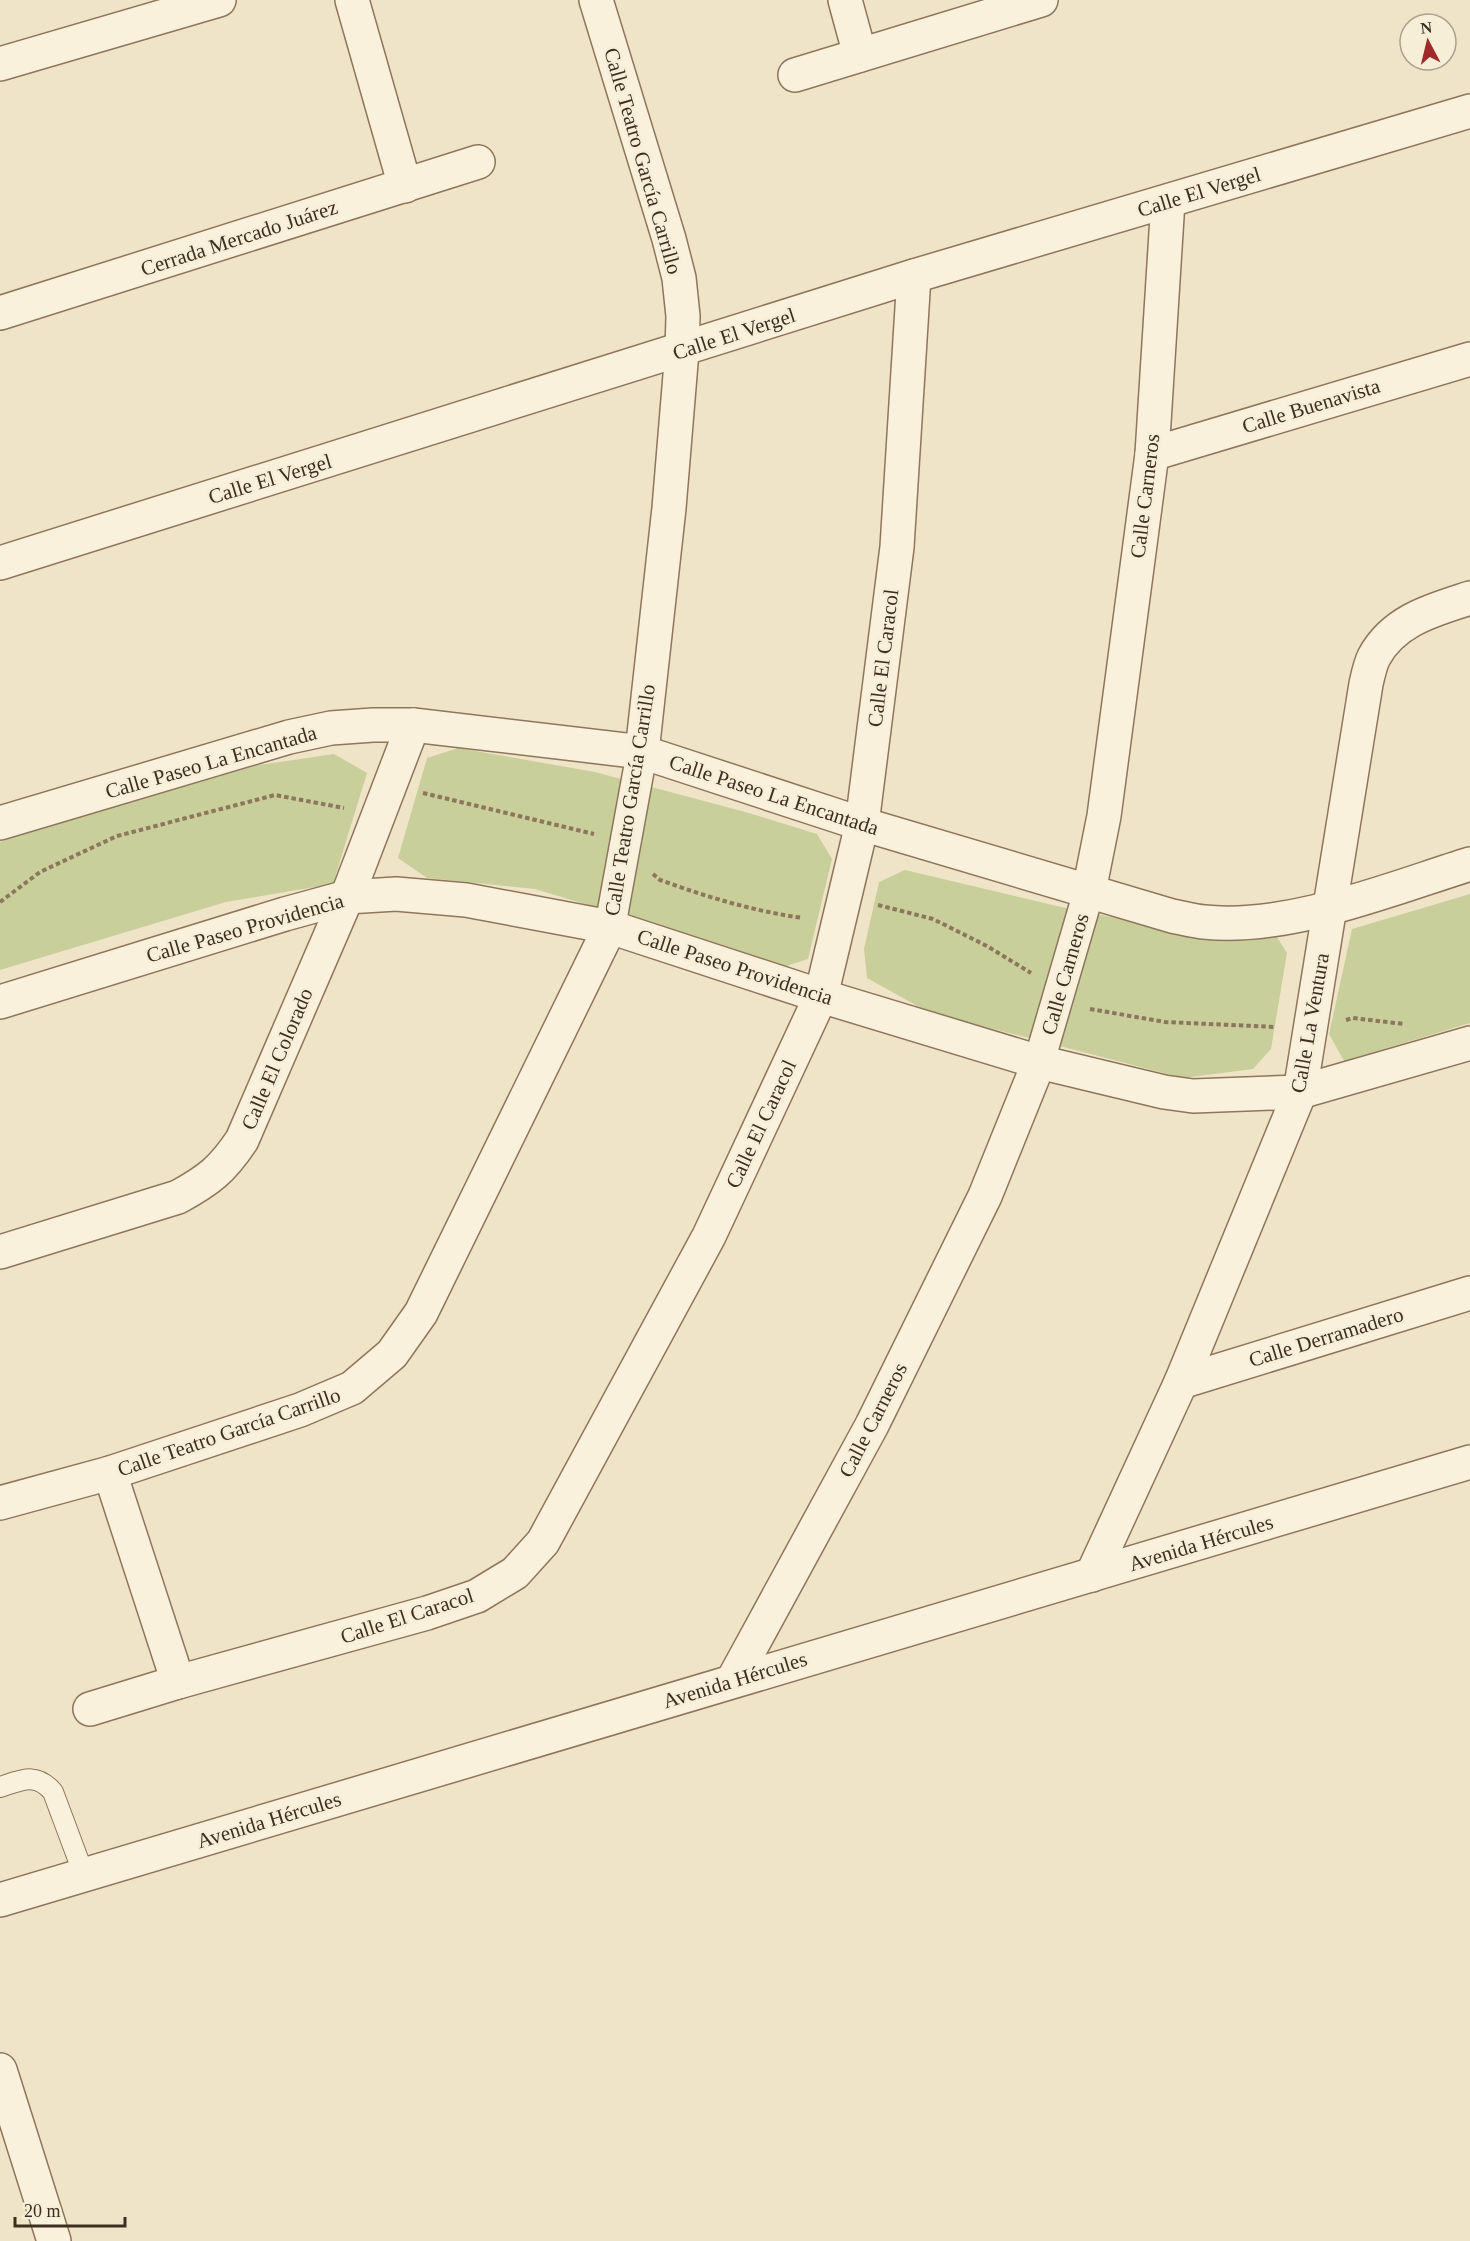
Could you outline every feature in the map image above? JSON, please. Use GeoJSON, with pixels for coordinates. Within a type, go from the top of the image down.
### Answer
{"type":"FeatureCollection","features":[{"type":"Feature","properties":{"kind":"street"},"geometry":{"type":"LineString","coordinates":[[0,64],[219,0]]}},
{"type":"Feature","properties":{"kind":"street"},"geometry":{"type":"LineString","coordinates":[[352,0],[405,186]]}},
{"type":"Feature","properties":{"kind":"street","name":"Calle Teatro García Carrillo"},"geometry":{"type":"LineString","coordinates":[[0,1503],[110,1473],[300,1410],[352,1388],[392,1354],[421,1312],[610,927],[642,752],[669,508],[683,316],[679,278],[674,258],[596,0]]}},
{"type":"Feature","properties":{"kind":"street"},"geometry":{"type":"LineString","coordinates":[[845,0],[860,55]]}},
{"type":"Feature","properties":{"kind":"street"},"geometry":{"type":"LineString","coordinates":[[795,75],[1041,0]]}},
{"type":"Feature","properties":{"kind":"street","name":"Calle El Vergel"},"geometry":{"type":"LineString","coordinates":[[0,563],[682,351],[914,276],[1470,111]]}},
{"type":"Feature","properties":{"kind":"street","name":"Cerrada Mercado Juárez"},"geometry":{"type":"LineString","coordinates":[[0,314],[478,162]]}},
{"type":"Feature","properties":{"kind":"street","name":"Calle Carneros"},"geometry":{"type":"LineString","coordinates":[[734,1680],[878,1415],[985,1196],[1039,1062],[1058,998],[1089,891],[1104,816],[1152,454],[1168,201]]}},
{"type":"Feature","properties":{"kind":"street","name":"Calle El Caracol"},"geometry":{"type":"LineString","coordinates":[[90,1709],[178,1682],[427,1613],[477,1596],[515,1573],[543,1542],[709,1236],[821,996],[862,824],[897,547],[914,276]]}},
{"type":"Feature","properties":{"kind":"street","name":"Calle Buenavista"},"geometry":{"type":"LineString","coordinates":[[1152,454],[1470,359]]}},
{"type":"Feature","properties":{"kind":"street","name":"Calle La Ventura"},"geometry":{"type":"LineString","coordinates":[[1092,1575],[1181,1382],[1300,1092],[1366,684],[1373,658],[1389,635],[1421,614],[1470,598]]}},
{"type":"Feature","properties":{"kind":"street","name":"Calle Paseo La Encantada"},"geometry":{"type":"LineString","coordinates":[[0,823],[288,737],[331,728],[413,725],[642,752],[862,824],[1172,916],[1204,922],[1237,923],[1274,919],[1330,908],[1470,864]]}},
{"type":"Feature","properties":{"kind":"street","name":"Calle El Colorado"},"geometry":{"type":"LineString","coordinates":[[0,1252],[178,1197],[204,1183],[225,1164],[242,1140],[347,897],[413,725]]}},
{"type":"Feature","properties":{"kind":"street","name":"Calle Paseo Providencia"},"geometry":{"type":"LineString","coordinates":[[0,1002],[347,897],[396,894],[466,900],[610,927],[821,996],[1039,1062],[1164,1092],[1193,1096],[1300,1092],[1470,1043]]}},
{"type":"Feature","properties":{"kind":"street","name":"Calle Derramadero"},"geometry":{"type":"LineString","coordinates":[[1181,1382],[1470,1293]]}},
{"type":"Feature","properties":{"kind":"street","name":"Avenida Hércules"},"geometry":{"type":"LineString","coordinates":[[0,1900],[1470,1462]]}},
{"type":"Feature","properties":{"kind":"street"},"geometry":{"type":"LineString","coordinates":[[110,1473],[178,1682]]}},
{"type":"Feature","properties":{"kind":"street"},"geometry":{"type":"LineString","coordinates":[[0,2070],[54,2241]]}},
{"type":"Feature","properties":{"kind":"lane"},"geometry":{"type":"LineString","coordinates":[[0,1787],[36,1779],[46,1784],[53,1792],[84,1875]]}},
{"type":"Feature","properties":{"kind":"path"},"geometry":{"type":"LineString","coordinates":[[390,785],[625,847],[660,880],[710,899],[769,913],[842,910],[933,919],[987,946],[1058,998],[1165,1022],[1311,1028],[1353,1018],[1411,1025]]}},
{"type":"Feature","properties":{"kind":"path"},"geometry":{"type":"LineString","coordinates":[[0,902],[40,872],[117,836],[274,795],[351,809],[377,820]]}},
{"type":"Feature","properties":{"kind":"green space"},"geometry":{"type":"Polygon","coordinates":[[[458,748],[595,772],[749,813],[817,834],[832,859],[808,959],[780,968],[668,929],[535,889],[427,878],[398,858],[427,758],[458,748]]]}},
{"type":"Feature","properties":{"kind":"green space"},"geometry":{"type":"Polygon","coordinates":[[[334,754],[367,773],[333,884],[226,902],[0,970],[0,842],[232,769],[334,754]]]}},
{"type":"Feature","properties":{"kind":"green space"},"geometry":{"type":"Polygon","coordinates":[[[905,870],[1061,907],[1170,929],[1275,934],[1287,953],[1271,1049],[1253,1069],[1183,1078],[928,1012],[867,978],[864,949],[879,882],[905,870]]]}},
{"type":"Feature","properties":{"kind":"green space"},"geometry":{"type":"Polygon","coordinates":[[[1470,894],[1470,1023],[1344,1061],[1329,1034],[1352,929],[1470,894]]]}}]}
